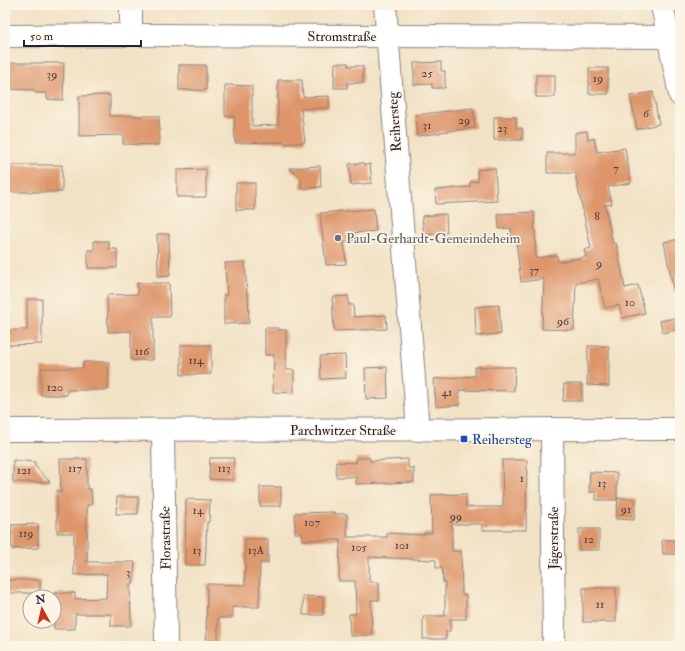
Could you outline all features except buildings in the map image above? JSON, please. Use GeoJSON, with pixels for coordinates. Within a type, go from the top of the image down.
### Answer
{"type":"FeatureCollection","features":[{"type":"Feature","properties":{"kind":"street"},"geometry":{"type":"LineString","coordinates":[[131,5],[131,35]]}},
{"type":"Feature","properties":{"kind":"street","name":"Reihersteg"},"geometry":{"type":"LineString","coordinates":[[385,5],[418,430]]}},
{"type":"Feature","properties":{"kind":"street"},"geometry":{"type":"LineString","coordinates":[[662,5],[674,37],[680,96]]}},
{"type":"Feature","properties":{"kind":"street","name":"Stromstraße"},"geometry":{"type":"LineString","coordinates":[[5,36],[674,37]]}},
{"type":"Feature","properties":{"kind":"street","name":"Jägerstraße"},"geometry":{"type":"LineString","coordinates":[[552,429],[554,646]]}},
{"type":"Feature","properties":{"kind":"street","name":"Parchwitzer Straße"},"geometry":{"type":"LineString","coordinates":[[5,430],[163,431],[680,429]]}},
{"type":"Feature","properties":{"kind":"street","name":"Florastraße"},"geometry":{"type":"LineString","coordinates":[[163,431],[166,646]]}},
{"type":"Feature","properties":{"kind":"place","name":"Paul-Gerhardt-Gemeindeheim"},"geometry":{"type":"Point","coordinates":[338,238]}},
{"type":"Feature","properties":{"kind":"place","name":"Reihersteg"},"geometry":{"type":"Point","coordinates":[464,439]}}]}
